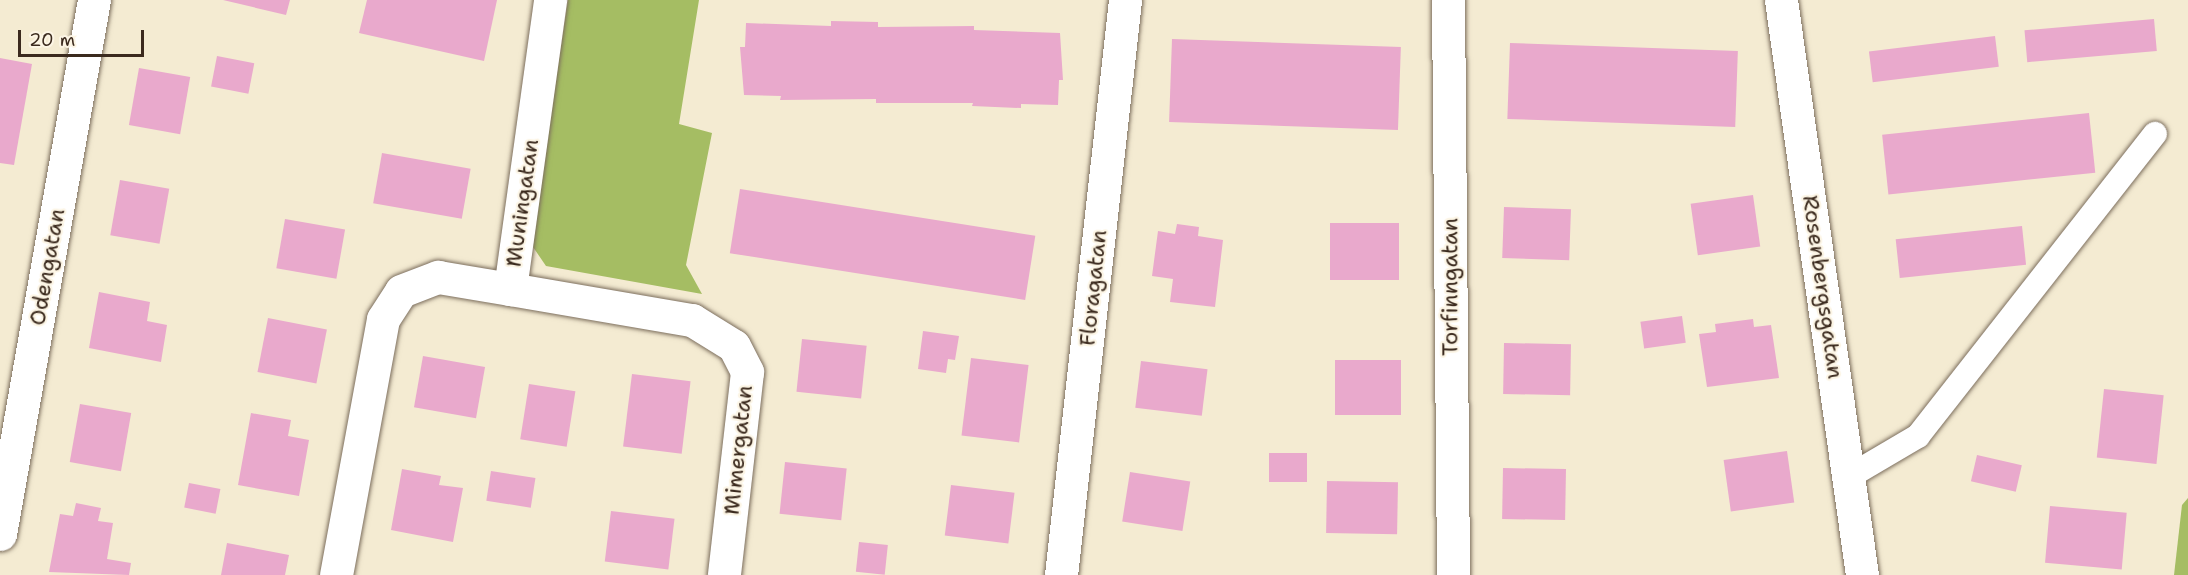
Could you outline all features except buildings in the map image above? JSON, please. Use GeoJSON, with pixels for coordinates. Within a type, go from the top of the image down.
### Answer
{"type":"FeatureCollection","features":[{"type":"Feature","properties":{"kind":"street","name":"Odengatan"},"geometry":{"type":"LineString","coordinates":[[0,534],[94,0]]}},
{"type":"Feature","properties":{"kind":"street","name":"Muningatan"},"geometry":{"type":"LineString","coordinates":[[336,575],[383,320],[401,291],[438,277],[510,289],[550,0]]}},
{"type":"Feature","properties":{"kind":"street","name":"Floragatan"},"geometry":{"type":"LineString","coordinates":[[1060,575],[1125,0]]}},
{"type":"Feature","properties":{"kind":"street","name":"Torfinngatan"},"geometry":{"type":"LineString","coordinates":[[1448,0],[1453,575]]}},
{"type":"Feature","properties":{"kind":"street","name":"Rosenbergsgatan"},"geometry":{"type":"LineString","coordinates":[[1781,0],[1850,476],[1862,575]]}},
{"type":"Feature","properties":{"kind":"street","name":"Mimergatan"},"geometry":{"type":"LineString","coordinates":[[510,289],[692,320],[734,346],[747,372],[724,575]]}},
{"type":"Feature","properties":{"kind":"lane"},"geometry":{"type":"LineString","coordinates":[[1850,476],[1918,436],[2155,134]]}},
{"type":"Feature","properties":{"kind":"green space"},"geometry":{"type":"Polygon","coordinates":[[[568,0],[699,0],[679,124],[712,133],[686,265],[702,294],[546,266],[531,244],[568,0]]]}},
{"type":"Feature","properties":{"kind":"green space"},"geometry":{"type":"Polygon","coordinates":[[[2188,498],[2188,575],[2174,575],[2182,505],[2188,498]]]}}]}
